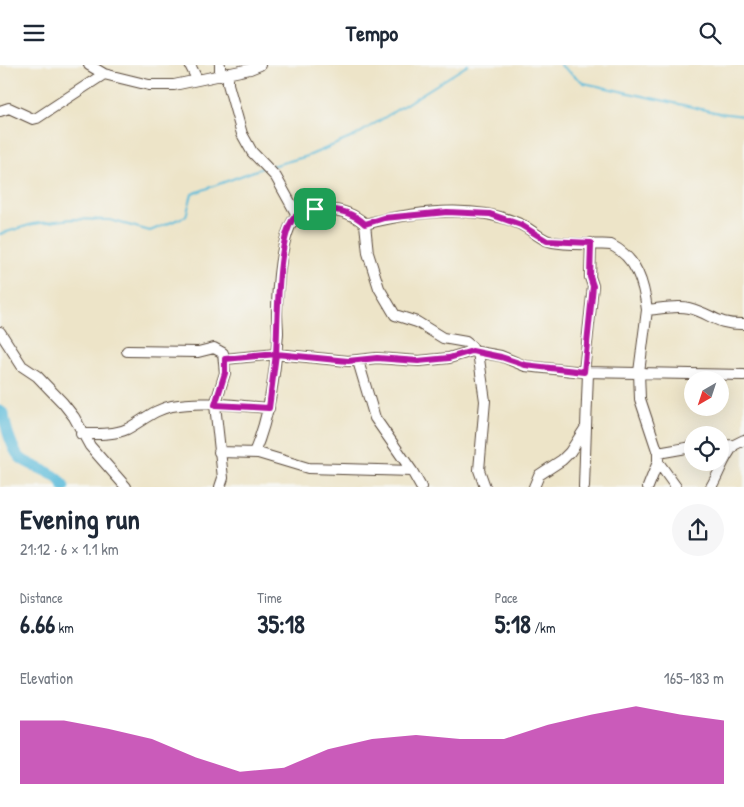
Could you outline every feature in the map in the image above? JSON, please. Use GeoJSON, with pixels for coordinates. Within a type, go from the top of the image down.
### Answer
{"type":"FeatureCollection","features":[{"type":"Feature","properties":{"kind":"street"},"geometry":{"type":"LineString","coordinates":[[89,65],[104,74],[149,85],[174,85],[222,71],[250,69],[260,65]]}},
{"type":"Feature","properties":{"kind":"street"},"geometry":{"type":"LineString","coordinates":[[190,65],[197,79]]}},
{"type":"Feature","properties":{"kind":"street"},"geometry":{"type":"LineString","coordinates":[[222,71],[228,84],[242,134],[252,152],[276,177],[297,215]]}},
{"type":"Feature","properties":{"kind":"street"},"geometry":{"type":"LineString","coordinates":[[0,111],[9,108],[33,119],[37,118],[104,74]]}},
{"type":"Feature","properties":{"kind":"street"},"geometry":{"type":"LineString","coordinates":[[254,453],[269,408],[276,354],[277,306],[284,250],[292,220],[297,215],[315,209],[328,208],[348,213],[365,224]]}},
{"type":"Feature","properties":{"kind":"street"},"geometry":{"type":"LineString","coordinates":[[365,224],[384,218],[447,212],[490,214],[521,225],[547,241],[611,245],[621,250],[639,273],[644,289],[646,310],[639,373],[640,399],[658,458],[676,487]]}},
{"type":"Feature","properties":{"kind":"street"},"geometry":{"type":"LineString","coordinates":[[365,224],[368,253],[379,289],[393,312],[400,317],[417,322],[443,338],[466,342],[475,352],[485,401],[485,429],[479,470],[485,487]]}},
{"type":"Feature","properties":{"kind":"street"},"geometry":{"type":"LineString","coordinates":[[584,487],[586,373],[593,286],[590,277],[591,243]]}},
{"type":"Feature","properties":{"kind":"street"},"geometry":{"type":"LineString","coordinates":[[646,310],[687,307],[700,311],[719,322],[744,324]]}},
{"type":"Feature","properties":{"kind":"street"},"geometry":{"type":"LineString","coordinates":[[0,332],[22,366],[37,375],[63,403],[74,417],[81,433],[126,487]]}},
{"type":"Feature","properties":{"kind":"street"},"geometry":{"type":"LineString","coordinates":[[127,351],[198,351],[214,348],[220,349],[225,359],[225,373],[215,405],[223,478],[220,487]]}},
{"type":"Feature","properties":{"kind":"street"},"geometry":{"type":"LineString","coordinates":[[225,359],[276,354],[358,361],[377,358],[418,361],[449,358],[475,352],[501,357],[525,365],[586,373],[744,375]]}},
{"type":"Feature","properties":{"kind":"street"},"geometry":{"type":"LineString","coordinates":[[358,361],[375,418],[421,487]]}},
{"type":"Feature","properties":{"kind":"street"},"geometry":{"type":"LineString","coordinates":[[81,433],[100,435],[125,430],[150,414],[171,406],[215,405],[269,408]]}},
{"type":"Feature","properties":{"kind":"street"},"geometry":{"type":"LineString","coordinates":[[534,487],[539,475],[562,460],[570,452],[586,427]]}},
{"type":"Feature","properties":{"kind":"street"},"geometry":{"type":"LineString","coordinates":[[729,445],[734,445],[744,440]]}},
{"type":"Feature","properties":{"kind":"street"},"geometry":{"type":"LineString","coordinates":[[711,487],[718,475],[720,465],[734,445]]}},
{"type":"Feature","properties":{"kind":"street"},"geometry":{"type":"LineString","coordinates":[[658,458],[684,450]]}},
{"type":"Feature","properties":{"kind":"street"},"geometry":{"type":"LineString","coordinates":[[219,452],[254,453],[308,468],[412,471]]}},
{"type":"Feature","properties":{"kind":"street"},"geometry":{"type":"LineString","coordinates":[[648,487],[658,458]]}},
{"type":"Feature","properties":{"kind":"waterway"},"geometry":{"type":"LineString","coordinates":[[271,166],[308,156],[355,136],[468,65]]}},
{"type":"Feature","properties":{"kind":"waterway"},"geometry":{"type":"LineString","coordinates":[[560,65],[584,83],[719,113],[744,116]]}},
{"type":"Feature","properties":{"kind":"waterway"},"geometry":{"type":"LineString","coordinates":[[0,234],[33,224],[72,219],[110,220],[150,231],[186,216],[192,194],[262,168]]}},
{"type":"Feature","properties":{"kind":"waterway"},"geometry":{"type":"LineString","coordinates":[[0,411],[4,414],[10,439],[19,457],[52,474],[64,487]]}},
{"type":"Feature","properties":{"kind":"route"},"geometry":{"type":"LineString","coordinates":[[315,209],[297,215],[292,220],[286,240],[278,296],[276,354],[225,359],[225,373],[215,405],[269,408],[276,354],[324,360],[358,361],[377,358],[418,361],[449,358],[472,351],[544,369],[584,372],[593,286],[590,277],[591,243],[547,241],[521,225],[490,214],[447,212],[384,218],[365,224],[348,213],[328,208],[315,209]]}}]}
